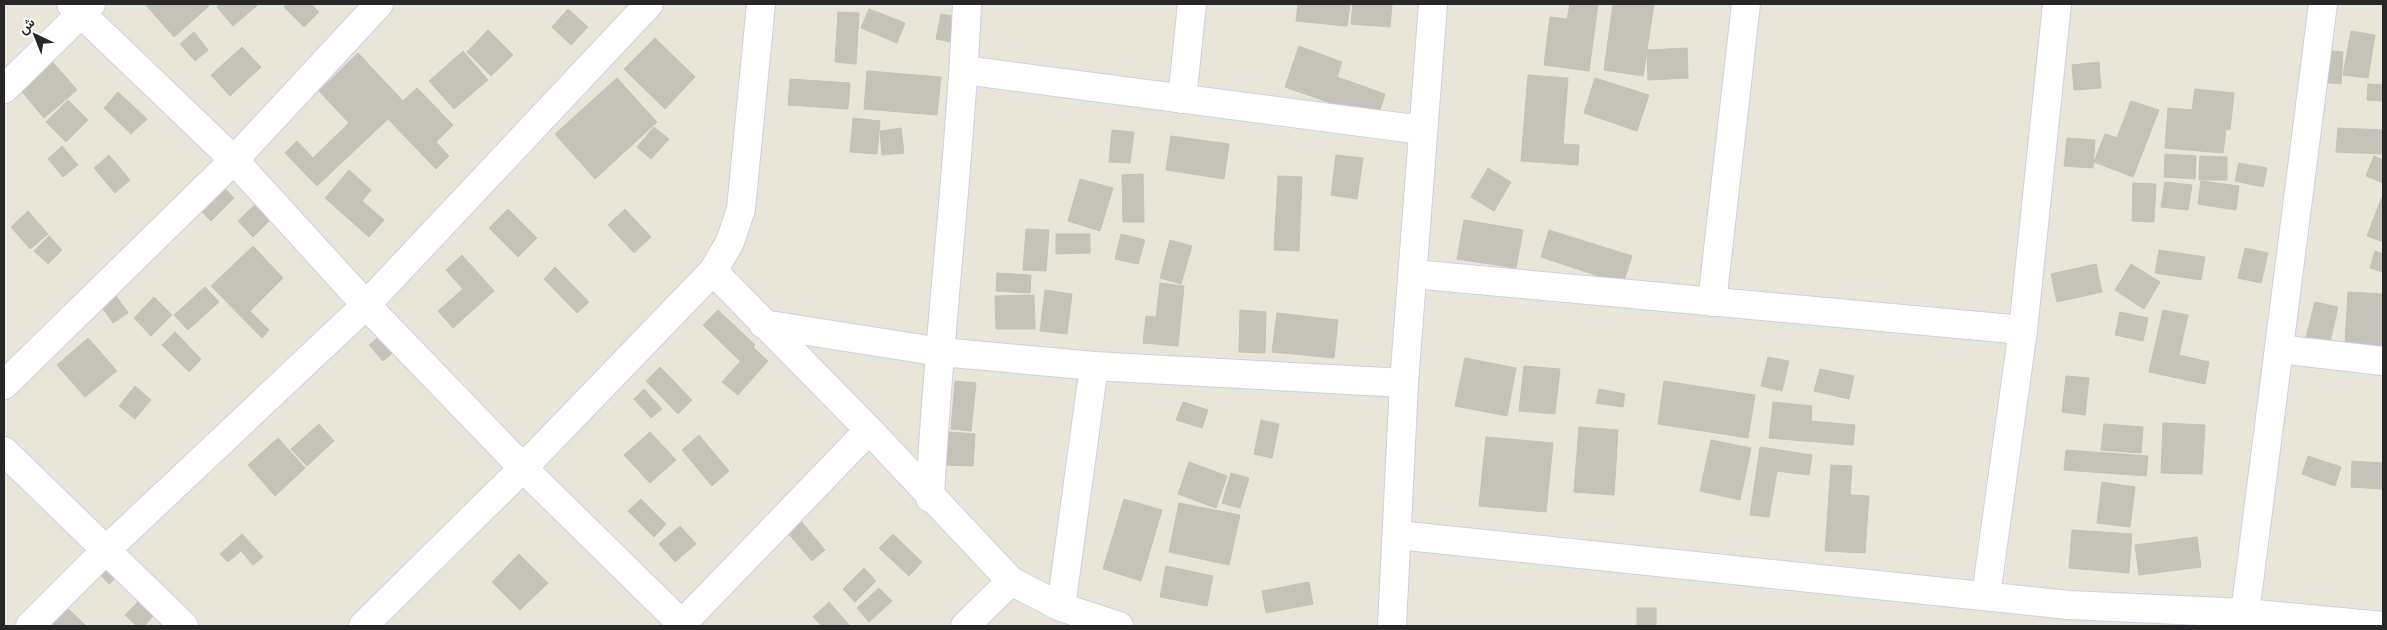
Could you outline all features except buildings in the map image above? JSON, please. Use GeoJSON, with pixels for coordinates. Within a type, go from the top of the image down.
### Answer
{"type":"FeatureCollection","features":[{"type":"Feature","properties":{"kind":"street"},"geometry":{"type":"LineString","coordinates":[[4,385],[234,160],[379,4]]}},
{"type":"Feature","properties":{"kind":"street"},"geometry":{"type":"LineString","coordinates":[[30,626],[105,551],[366,305],[649,4]]}},
{"type":"Feature","properties":{"kind":"street"},"geometry":{"type":"LineString","coordinates":[[363,626],[524,468],[712,272],[730,242],[741,209],[761,4]]}},
{"type":"Feature","properties":{"kind":"street"},"geometry":{"type":"LineString","coordinates":[[930,498],[964,70],[967,4]]}},
{"type":"Feature","properties":{"kind":"street"},"geometry":{"type":"LineString","coordinates":[[1182,98],[1192,4]]}},
{"type":"Feature","properties":{"kind":"street"},"geometry":{"type":"LineString","coordinates":[[1392,626],[1398,535],[1404,383],[1433,4]]}},
{"type":"Feature","properties":{"kind":"street"},"geometry":{"type":"LineString","coordinates":[[1712,302],[1746,4]]}},
{"type":"Feature","properties":{"kind":"street"},"geometry":{"type":"LineString","coordinates":[[1986,595],[2023,330],[2057,4]]}},
{"type":"Feature","properties":{"kind":"street"},"geometry":{"type":"LineString","coordinates":[[2245,613],[2323,4]]}},
{"type":"Feature","properties":{"kind":"street"},"geometry":{"type":"LineString","coordinates":[[4,89],[81,8],[234,160],[366,305],[524,468],[682,625],[869,430]]}},
{"type":"Feature","properties":{"kind":"street"},"geometry":{"type":"LineString","coordinates":[[964,70],[1422,130]]}},
{"type":"Feature","properties":{"kind":"street"},"geometry":{"type":"LineString","coordinates":[[712,272],[869,430],[930,498],[1011,581],[1061,607],[1119,626]]}},
{"type":"Feature","properties":{"kind":"street"},"geometry":{"type":"LineString","coordinates":[[1413,274],[2023,330]]}},
{"type":"Feature","properties":{"kind":"street"},"geometry":{"type":"LineString","coordinates":[[763,324],[941,352],[1094,366],[1404,383]]}},
{"type":"Feature","properties":{"kind":"street"},"geometry":{"type":"LineString","coordinates":[[2279,349],[2383,361]]}},
{"type":"Feature","properties":{"kind":"street"},"geometry":{"type":"LineString","coordinates":[[1061,607],[1094,366]]}},
{"type":"Feature","properties":{"kind":"street"},"geometry":{"type":"LineString","coordinates":[[4,451],[184,626]]}},
{"type":"Feature","properties":{"kind":"street"},"geometry":{"type":"LineString","coordinates":[[1398,535],[1986,595],[2068,616],[2245,613],[2383,626]]}},
{"type":"Feature","properties":{"kind":"street"},"geometry":{"type":"LineString","coordinates":[[965,626],[1011,581]]}}]}
